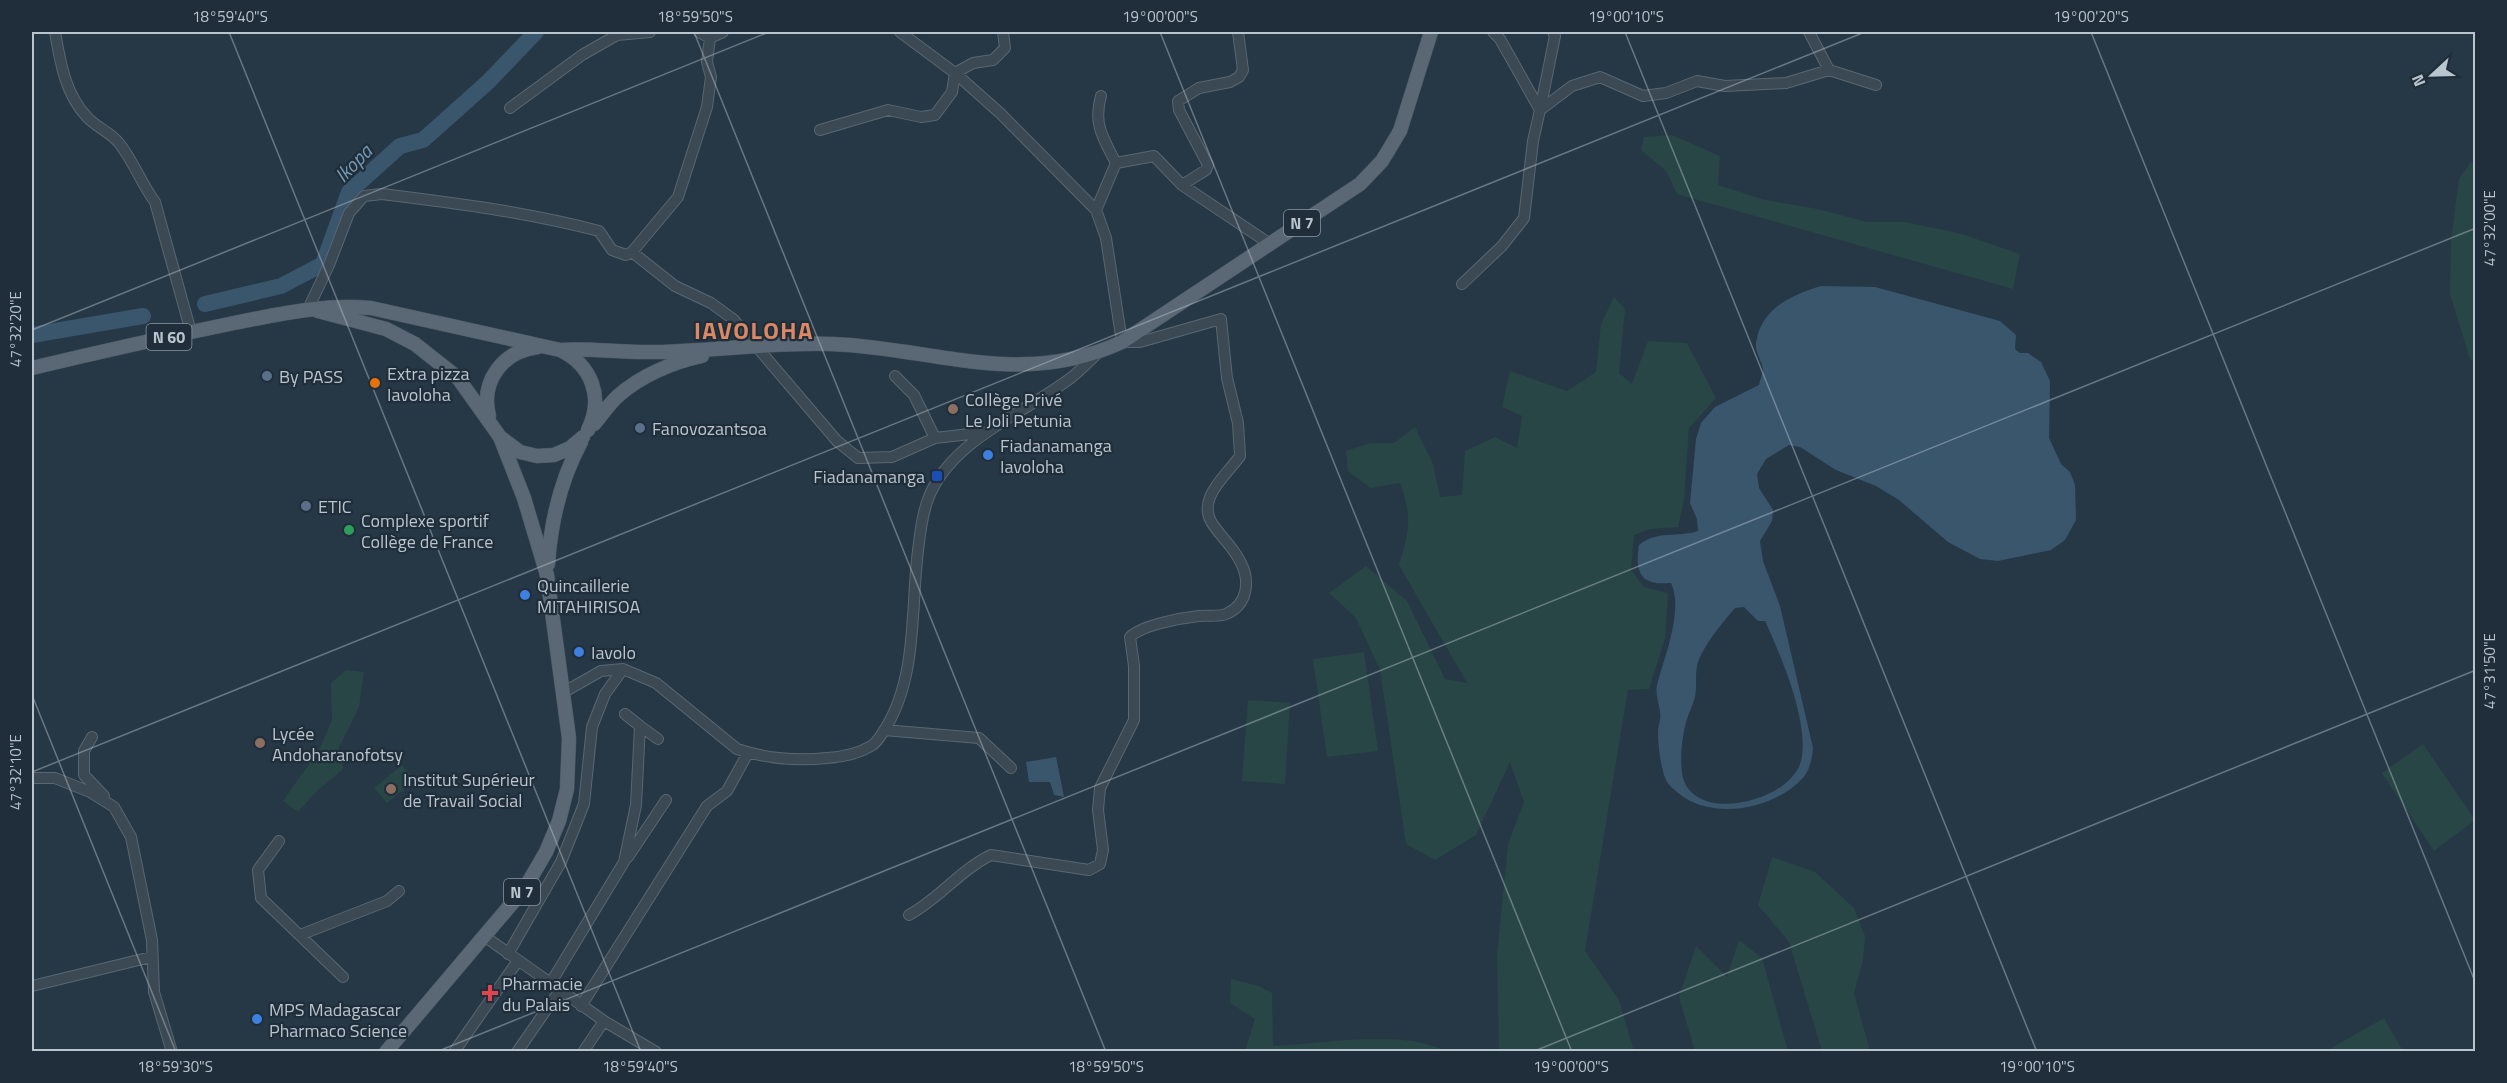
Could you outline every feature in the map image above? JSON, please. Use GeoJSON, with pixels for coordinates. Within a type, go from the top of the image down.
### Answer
{"type":"FeatureCollection","features":[{"type":"Feature","properties":{"kind":"main road","name":"N 7"},"geometry":{"type":"LineString","coordinates":[[741,349],[840,345],[985,364],[1048,364],[1081,358],[1122,342],[1360,184],[1382,161],[1400,131],[1431,32]]}},
{"type":"Feature","properties":{"kind":"main road"},"geometry":{"type":"LineString","coordinates":[[308,309],[340,305],[370,308],[553,348],[575,358],[591,379],[596,405],[586,434],[557,496],[550,533],[547,575]]}},
{"type":"Feature","properties":{"kind":"main road","name":"N 60"},"geometry":{"type":"LineString","coordinates":[[32,368],[190,332],[308,309]]}},
{"type":"Feature","properties":{"kind":"main road"},"geometry":{"type":"LineString","coordinates":[[308,309],[386,329],[415,344],[458,378],[500,437],[526,506],[547,575]]}},
{"type":"Feature","properties":{"kind":"main road"},"geometry":{"type":"LineString","coordinates":[[490,421],[487,393],[498,368],[519,351],[553,348],[652,352],[741,349]]}},
{"type":"Feature","properties":{"kind":"main road"},"geometry":{"type":"LineString","coordinates":[[500,437],[520,452],[546,456],[562,452],[586,434],[618,395],[657,372],[689,359],[741,349]]}},
{"type":"Feature","properties":{"kind":"main road","name":"N 7"},"geometry":{"type":"LineString","coordinates":[[386,1052],[525,888],[546,852],[559,821],[567,789],[570,761],[564,692],[547,575]]}},
{"type":"Feature","properties":{"kind":"street"},"geometry":{"type":"LineString","coordinates":[[55,32],[65,83],[86,116],[118,141],[140,175],[143,186],[155,202],[190,332]]}},
{"type":"Feature","properties":{"kind":"street"},"geometry":{"type":"LineString","coordinates":[[510,108],[582,56],[617,35],[651,32]]}},
{"type":"Feature","properties":{"kind":"street"},"geometry":{"type":"LineString","coordinates":[[699,32],[710,38]]}},
{"type":"Feature","properties":{"kind":"street"},"geometry":{"type":"LineString","coordinates":[[710,38],[723,32]]}},
{"type":"Feature","properties":{"kind":"street"},"geometry":{"type":"LineString","coordinates":[[900,32],[955,73],[1001,114],[1096,210],[1106,238],[1122,342],[1140,342],[1221,319],[1227,378],[1238,423],[1240,456],[1208,497],[1208,511],[1212,524],[1235,550],[1245,571],[1247,582],[1245,595],[1236,608],[1225,615],[1198,616],[1137,629],[1130,637],[1134,666],[1134,720],[1100,788],[1098,810],[1103,850],[1100,864],[1089,870],[991,855],[960,874],[928,905],[909,915]]}},
{"type":"Feature","properties":{"kind":"street"},"geometry":{"type":"LineString","coordinates":[[955,73],[973,63],[993,60],[1005,48],[1003,32]]}},
{"type":"Feature","properties":{"kind":"street"},"geometry":{"type":"LineString","coordinates":[[1182,185],[1206,170],[1208,165],[1179,110],[1178,101],[1199,88],[1230,82],[1239,77],[1243,70],[1238,32]]}},
{"type":"Feature","properties":{"kind":"street"},"geometry":{"type":"LineString","coordinates":[[1492,32],[1500,39],[1540,110]]}},
{"type":"Feature","properties":{"kind":"street"},"geometry":{"type":"LineString","coordinates":[[1462,284],[1502,246],[1524,218],[1533,141],[1555,36],[1553,32]]}},
{"type":"Feature","properties":{"kind":"street"},"geometry":{"type":"LineString","coordinates":[[1809,32],[1829,70]]}},
{"type":"Feature","properties":{"kind":"street"},"geometry":{"type":"LineString","coordinates":[[308,309],[329,265],[349,213],[364,196],[381,194],[489,208],[568,224],[599,231],[612,250],[626,255],[632,252],[678,197],[707,107],[711,77],[707,62],[710,38]]}},
{"type":"Feature","properties":{"kind":"street"},"geometry":{"type":"LineString","coordinates":[[1540,110],[1572,86],[1600,77],[1643,96],[1666,93],[1697,81],[1725,86],[1786,82],[1829,70],[1876,85]]}},
{"type":"Feature","properties":{"kind":"street"},"geometry":{"type":"LineString","coordinates":[[820,130],[888,110],[921,117],[935,115],[952,92],[955,73]]}},
{"type":"Feature","properties":{"kind":"street"},"geometry":{"type":"LineString","coordinates":[[1096,210],[1116,163],[1099,127],[1096,111],[1101,96]]}},
{"type":"Feature","properties":{"kind":"street"},"geometry":{"type":"LineString","coordinates":[[1116,163],[1154,156],[1182,185],[1270,244]]}},
{"type":"Feature","properties":{"kind":"street"},"geometry":{"type":"LineString","coordinates":[[632,252],[675,286],[711,303],[733,319],[837,441],[858,458],[892,457],[936,438],[988,432]]}},
{"type":"Feature","properties":{"kind":"street"},"geometry":{"type":"LineString","coordinates":[[564,692],[601,671],[623,669],[656,683],[737,749],[748,753],[775,758],[808,760],[857,753],[873,745],[894,715],[903,685],[910,639],[914,571],[922,522],[931,491],[958,456],[988,432],[1072,376],[1099,352]]}},
{"type":"Feature","properties":{"kind":"street"},"geometry":{"type":"LineString","coordinates":[[895,376],[914,395],[936,438]]}},
{"type":"Feature","properties":{"kind":"street"},"geometry":{"type":"LineString","coordinates":[[508,954],[561,862],[584,804],[592,727],[605,694],[623,669]]}},
{"type":"Feature","properties":{"kind":"street"},"geometry":{"type":"LineString","coordinates":[[625,714],[658,739]]}},
{"type":"Feature","properties":{"kind":"street"},"geometry":{"type":"LineString","coordinates":[[624,862],[636,805],[640,726]]}},
{"type":"Feature","properties":{"kind":"street"},"geometry":{"type":"LineString","coordinates":[[884,730],[979,738],[1011,768]]}},
{"type":"Feature","properties":{"kind":"street"},"geometry":{"type":"LineString","coordinates":[[92,737],[84,751],[84,775],[114,807],[131,837],[152,940],[154,992],[172,1052]]}},
{"type":"Feature","properties":{"kind":"street"},"geometry":{"type":"LineString","coordinates":[[581,1005],[708,806],[727,791],[748,753]]}},
{"type":"Feature","properties":{"kind":"street"},"geometry":{"type":"LineString","coordinates":[[32,778],[55,778],[90,792],[114,807]]}},
{"type":"Feature","properties":{"kind":"street"},"geometry":{"type":"LineString","coordinates":[[517,1052],[624,862],[666,800]]}},
{"type":"Feature","properties":{"kind":"street"},"geometry":{"type":"LineString","coordinates":[[279,841],[258,870],[261,898],[343,977]]}},
{"type":"Feature","properties":{"kind":"street"},"geometry":{"type":"LineString","coordinates":[[300,935],[387,901],[399,891]]}},
{"type":"Feature","properties":{"kind":"street"},"geometry":{"type":"LineString","coordinates":[[484,936],[517,962],[650,1050]]}},
{"type":"Feature","properties":{"kind":"street"},"geometry":{"type":"LineString","coordinates":[[32,986],[151,957]]}},
{"type":"Feature","properties":{"kind":"street"},"geometry":{"type":"LineString","coordinates":[[454,1052],[517,962]]}},
{"type":"Feature","properties":{"kind":"street"},"geometry":{"type":"LineString","coordinates":[[583,1052],[604,1021]]}},
{"type":"Feature","properties":{"kind":"green space"},"geometry":{"type":"Polygon","coordinates":[[[1672,135],[1720,156],[1718,185],[1765,200],[1818,209],[1867,222],[1905,222],[1962,234],[2020,254],[2013,289],[1677,194],[1666,171],[1641,150],[1644,137],[1672,135]]]}},
{"type":"Feature","properties":{"kind":"green space"},"geometry":{"type":"Polygon","coordinates":[[[2470,163],[2476,163],[2475,362],[2470,359],[2450,294],[2451,241],[2459,179],[2470,163]]]}},
{"type":"Feature","properties":{"kind":"green space"},"geometry":{"type":"Polygon","coordinates":[[[1614,297],[1625,309],[1619,373],[1632,384],[1648,341],[1687,343],[1716,398],[1689,428],[1684,499],[1678,527],[1650,529],[1634,535],[1631,570],[1644,587],[1668,593],[1665,638],[1649,689],[1628,690],[1585,951],[1619,1000],[1634,1051],[1499,1051],[1497,954],[1508,844],[1524,802],[1510,762],[1476,835],[1435,860],[1406,844],[1380,670],[1356,618],[1329,593],[1366,566],[1407,601],[1445,679],[1467,683],[1399,565],[1408,524],[1400,483],[1370,488],[1348,471],[1346,451],[1370,443],[1394,443],[1415,427],[1433,464],[1440,497],[1462,495],[1465,451],[1495,437],[1517,448],[1522,416],[1502,407],[1510,371],[1567,391],[1596,372],[1601,324],[1614,297]]]}},
{"type":"Feature","properties":{"kind":"green space"},"geometry":{"type":"Polygon","coordinates":[[[1364,652],[1378,751],[1327,757],[1313,659],[1364,652]]]}},
{"type":"Feature","properties":{"kind":"green space"},"geometry":{"type":"Polygon","coordinates":[[[346,670],[364,672],[359,707],[339,747],[343,769],[318,790],[298,812],[283,801],[320,748],[332,720],[331,683],[346,670]]]}},
{"type":"Feature","properties":{"kind":"green space"},"geometry":{"type":"Polygon","coordinates":[[[1248,700],[1290,703],[1285,784],[1242,781],[1248,700]]]}},
{"type":"Feature","properties":{"kind":"green space"},"geometry":{"type":"Polygon","coordinates":[[[2423,744],[2475,820],[2434,851],[2382,773],[2423,744]]]}},
{"type":"Feature","properties":{"kind":"green space"},"geometry":{"type":"Polygon","coordinates":[[[402,765],[415,780],[387,803],[374,788],[402,765]]]}},
{"type":"Feature","properties":{"kind":"green space"},"geometry":{"type":"Polygon","coordinates":[[[1772,857],[1815,872],[1854,908],[1865,936],[1863,960],[1854,993],[1870,1051],[1822,1051],[1789,942],[1758,905],[1772,857]]]}},
{"type":"Feature","properties":{"kind":"green space"},"geometry":{"type":"Polygon","coordinates":[[[1739,940],[1762,958],[1788,1051],[1695,1051],[1679,997],[1696,946],[1727,977],[1739,940]]]}},
{"type":"Feature","properties":{"kind":"green space"},"geometry":{"type":"Polygon","coordinates":[[[1231,979],[1259,986],[1272,993],[1273,1046],[1384,1039],[1427,1044],[1445,1051],[1245,1051],[1255,1019],[1230,1003],[1231,979]]]}},
{"type":"Feature","properties":{"kind":"green space"},"geometry":{"type":"Polygon","coordinates":[[[2384,1018],[2403,1051],[2326,1051],[2384,1018]]]}},
{"type":"Feature","properties":{"kind":"water"},"geometry":{"type":"Polygon","coordinates":[[[1821,286],[1875,287],[2000,321],[2016,335],[2015,349],[2020,353],[2028,353],[2041,362],[2050,381],[2049,438],[2061,464],[2070,472],[2075,485],[2076,520],[2065,540],[2051,550],[1998,561],[1980,559],[1948,542],[1899,500],[1876,486],[1836,470],[1800,447],[1789,445],[1766,459],[1757,474],[1759,488],[1773,510],[1772,521],[1760,541],[1763,561],[1780,606],[1813,748],[1812,756],[1803,778],[1776,798],[1742,808],[1708,807],[1692,802],[1678,793],[1667,782],[1662,768],[1658,742],[1660,714],[1657,688],[1672,634],[1674,594],[1671,583],[1654,583],[1646,580],[1640,572],[1638,567],[1639,545],[1653,537],[1698,531],[1697,519],[1690,503],[1696,439],[1701,423],[1715,407],[1759,385],[1763,371],[1756,344],[1759,332],[1770,313],[1788,299],[1821,286]],[[1744,607],[1735,608],[1708,643],[1699,659],[1695,697],[1684,733],[1681,764],[1683,778],[1692,792],[1706,801],[1724,804],[1744,802],[1763,796],[1780,787],[1794,775],[1801,761],[1803,746],[1798,709],[1779,652],[1765,621],[1758,621],[1744,607]]]}},
{"type":"Feature","properties":{"kind":"water"},"geometry":{"type":"Polygon","coordinates":[[[1056,757],[1064,797],[1054,795],[1050,782],[1029,782],[1026,762],[1056,757]]]}},
{"type":"Feature","properties":{"kind":"waterway","name":"Ikopa"},"geometry":{"type":"LineString","coordinates":[[205,304],[281,286],[323,264],[349,192],[400,146],[423,140],[488,82],[536,32]]}},
{"type":"Feature","properties":{"kind":"waterway","name":"Ikopa"},"geometry":{"type":"LineString","coordinates":[[32,335],[143,316]]}},
{"type":"Feature","properties":{"kind":"place","name":"By PASS"},"geometry":{"type":"Point","coordinates":[267,376]}},
{"type":"Feature","properties":{"kind":"place","name":"Extra pizza Iavoloha"},"geometry":{"type":"Point","coordinates":[375,383]}},
{"type":"Feature","properties":{"kind":"place","name":"Collège Privé Le Joli Petunia"},"geometry":{"type":"Point","coordinates":[953,409]}},
{"type":"Feature","properties":{"kind":"place","name":"Fanovozantsoa"},"geometry":{"type":"Point","coordinates":[640,428]}},
{"type":"Feature","properties":{"kind":"place","name":"Fiadanamanga Iavoloha"},"geometry":{"type":"Point","coordinates":[988,455]}},
{"type":"Feature","properties":{"kind":"place","name":"Fiadanamanga"},"geometry":{"type":"Point","coordinates":[937,476]}},
{"type":"Feature","properties":{"kind":"place","name":"ETIC"},"geometry":{"type":"Point","coordinates":[306,506]}},
{"type":"Feature","properties":{"kind":"place","name":"Complexe sportif Collège de France"},"geometry":{"type":"Point","coordinates":[349,530]}},
{"type":"Feature","properties":{"kind":"place","name":"Quincaillerie MITAHIRISOA"},"geometry":{"type":"Point","coordinates":[525,595]}},
{"type":"Feature","properties":{"kind":"place","name":"Iavolo"},"geometry":{"type":"Point","coordinates":[579,652]}},
{"type":"Feature","properties":{"kind":"place","name":"Lycée Andoharanofotsy"},"geometry":{"type":"Point","coordinates":[260,743]}},
{"type":"Feature","properties":{"kind":"place","name":"Institut Supérieur de Travail Social"},"geometry":{"type":"Point","coordinates":[391,789]}},
{"type":"Feature","properties":{"kind":"place","name":"Pharmacie du Palais"},"geometry":{"type":"Point","coordinates":[490,993]}},
{"type":"Feature","properties":{"kind":"place","name":"MPS Madagascar Pharmaco Science"},"geometry":{"type":"Point","coordinates":[257,1019]}},
{"type":"Feature","properties":{"kind":"district","name":"IAVOLOHA"},"geometry":{"type":"Point","coordinates":[754,330]}}]}
